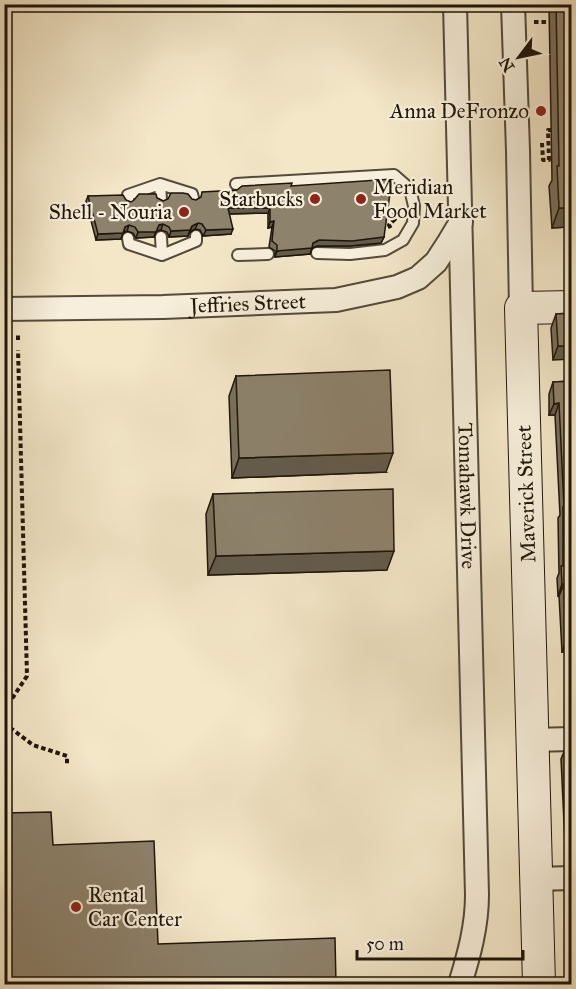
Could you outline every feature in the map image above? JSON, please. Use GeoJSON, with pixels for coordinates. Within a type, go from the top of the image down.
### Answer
{"type":"FeatureCollection","features":[{"type":"Feature","properties":{"kind":"main road"},"geometry":{"type":"LineString","coordinates":[[521,308],[572,307]]}},
{"type":"Feature","properties":{"kind":"main road","name":"Maverick Street"},"geometry":{"type":"LineString","coordinates":[[521,308],[539,984]]}},
{"type":"Feature","properties":{"kind":"street","name":"Tomahawk Drive"},"geometry":{"type":"LineString","coordinates":[[455,4],[477,905],[474,934],[460,984]]}},
{"type":"Feature","properties":{"kind":"street","name":"Maverick Street"},"geometry":{"type":"LineString","coordinates":[[513,4],[521,308]]}},
{"type":"Feature","properties":{"kind":"street","name":"Jeffries Street"},"geometry":{"type":"LineString","coordinates":[[4,309],[152,308],[336,300],[397,287],[418,278],[436,262],[460,222]]}},
{"type":"Feature","properties":{"kind":"street"},"geometry":{"type":"LineString","coordinates":[[532,740],[572,739]]}},
{"type":"Feature","properties":{"kind":"street"},"geometry":{"type":"LineString","coordinates":[[536,879],[572,878]]}},
{"type":"Feature","properties":{"kind":"lane"},"geometry":{"type":"LineString","coordinates":[[236,184],[394,175],[410,189],[414,206],[413,223],[403,240],[386,250],[350,254],[317,253]]}},
{"type":"Feature","properties":{"kind":"lane"},"geometry":{"type":"LineString","coordinates":[[160,184],[161,199]]}},
{"type":"Feature","properties":{"kind":"lane"},"geometry":{"type":"LineString","coordinates":[[128,200],[128,195],[160,184],[192,194],[193,198]]}},
{"type":"Feature","properties":{"kind":"lane"},"geometry":{"type":"LineString","coordinates":[[128,238],[129,244],[162,255],[196,241],[196,236]]}},
{"type":"Feature","properties":{"kind":"lane"},"geometry":{"type":"LineString","coordinates":[[161,237],[162,255]]}},
{"type":"Feature","properties":{"kind":"lane"},"geometry":{"type":"LineString","coordinates":[[238,255],[268,254]]}},
{"type":"Feature","properties":{"kind":"path"},"geometry":{"type":"LineString","coordinates":[[533,22],[549,22]]}},
{"type":"Feature","properties":{"kind":"path"},"geometry":{"type":"LineString","coordinates":[[535,140],[542,140],[543,160],[549,160],[548,130],[551,130]]}},
{"type":"Feature","properties":{"kind":"path"},"geometry":{"type":"LineString","coordinates":[[18,333],[18,340]]}},
{"type":"Feature","properties":{"kind":"path"},"geometry":{"type":"LineString","coordinates":[[4,711],[27,676],[18,350]]}},
{"type":"Feature","properties":{"kind":"path"},"geometry":{"type":"LineString","coordinates":[[4,723],[33,745],[67,756],[67,766]]}},
{"type":"Feature","properties":{"kind":"building"},"geometry":{"type":"Polygon","coordinates":[[[556,4],[572,4],[572,208],[559,208],[556,4]]]}},
{"type":"Feature","properties":{"kind":"building"},"geometry":{"type":"Polygon","coordinates":[[[392,179],[384,237],[352,241],[319,240],[313,243],[312,248],[277,251],[277,245],[272,241],[274,221],[270,222],[270,208],[228,208],[233,229],[206,230],[202,224],[198,223],[190,230],[171,231],[163,224],[159,225],[156,232],[138,232],[135,227],[129,225],[125,227],[123,233],[98,234],[88,196],[123,195],[131,202],[139,194],[156,194],[157,198],[163,201],[168,199],[171,193],[183,193],[196,200],[201,197],[202,192],[237,190],[242,186],[292,183],[291,186],[392,179]]]}},
{"type":"Feature","properties":{"kind":"building"},"geometry":{"type":"Polygon","coordinates":[[[572,313],[572,346],[558,346],[556,314],[572,313]]]}},
{"type":"Feature","properties":{"kind":"building"},"geometry":{"type":"Polygon","coordinates":[[[390,370],[393,453],[239,458],[236,376],[390,370]]]}},
{"type":"Feature","properties":{"kind":"building"},"geometry":{"type":"Polygon","coordinates":[[[572,381],[572,656],[571,640],[566,640],[564,584],[562,584],[564,507],[559,403],[554,404],[553,382],[572,381]]]}},
{"type":"Feature","properties":{"kind":"building"},"geometry":{"type":"Polygon","coordinates":[[[393,489],[394,551],[216,556],[213,494],[393,489]]]}},
{"type":"Feature","properties":{"kind":"building"},"geometry":{"type":"Polygon","coordinates":[[[572,746],[572,852],[566,747],[572,746]]]}},
{"type":"Feature","properties":{"kind":"building"},"geometry":{"type":"Polygon","coordinates":[[[51,812],[53,845],[154,841],[158,944],[335,938],[336,984],[4,984],[4,813],[51,812]]]}},
{"type":"Feature","properties":{"kind":"place","name":"Anna DeFronzo"},"geometry":{"type":"Point","coordinates":[541,111]}},
{"type":"Feature","properties":{"kind":"place","name":"Starbucks"},"geometry":{"type":"Point","coordinates":[315,199]}},
{"type":"Feature","properties":{"kind":"place","name":"Meridian Food Market"},"geometry":{"type":"Point","coordinates":[361,199]}},
{"type":"Feature","properties":{"kind":"place","name":"Shell - Nouria"},"geometry":{"type":"Point","coordinates":[184,212]}},
{"type":"Feature","properties":{"kind":"place","name":"Rental Car Center"},"geometry":{"type":"Point","coordinates":[76,907]}}]}
